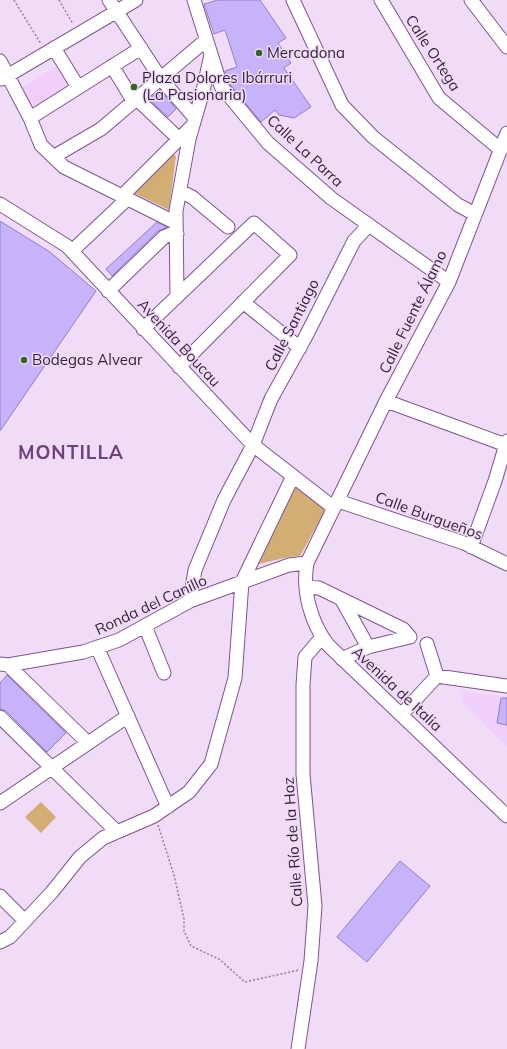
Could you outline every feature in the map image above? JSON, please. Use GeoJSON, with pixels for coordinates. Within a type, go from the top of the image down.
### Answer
{"type":"FeatureCollection","features":[{"type":"Feature","properties":{"kind":"street"},"geometry":{"type":"LineString","coordinates":[[109,0],[161,79],[194,121]]}},
{"type":"Feature","properties":{"kind":"street"},"geometry":{"type":"LineString","coordinates":[[4,78],[136,0]]}},
{"type":"Feature","properties":{"kind":"street","name":"Calle La Parra"},"geometry":{"type":"LineString","coordinates":[[194,0],[221,86],[268,143],[331,198],[368,226],[449,282]]}},
{"type":"Feature","properties":{"kind":"street"},"geometry":{"type":"LineString","coordinates":[[293,0],[342,105],[373,137],[458,205],[475,214]]}},
{"type":"Feature","properties":{"kind":"street"},"geometry":{"type":"LineString","coordinates":[[471,0],[507,48]]}},
{"type":"Feature","properties":{"kind":"street","name":"Calle Ortega"},"geometry":{"type":"LineString","coordinates":[[385,1],[440,98],[501,150]]}},
{"type":"Feature","properties":{"kind":"street"},"geometry":{"type":"LineString","coordinates":[[53,157],[102,129],[206,40]]}},
{"type":"Feature","properties":{"kind":"street"},"geometry":{"type":"LineString","coordinates":[[30,118],[141,48]]}},
{"type":"Feature","properties":{"kind":"street"},"geometry":{"type":"LineString","coordinates":[[50,50],[78,87]]}},
{"type":"Feature","properties":{"kind":"street"},"geometry":{"type":"LineString","coordinates":[[176,297],[176,211],[189,139],[203,91],[211,54]]}},
{"type":"Feature","properties":{"kind":"street"},"geometry":{"type":"LineString","coordinates":[[0,61],[4,78],[30,118],[41,145],[53,157],[64,167],[125,197],[177,228]]}},
{"type":"Feature","properties":{"kind":"street"},"geometry":{"type":"LineString","coordinates":[[112,66],[136,101],[179,139]]}},
{"type":"Feature","properties":{"kind":"street"},"geometry":{"type":"LineString","coordinates":[[72,251],[125,197],[194,121]]}},
{"type":"Feature","properties":{"kind":"street","name":"Calle Fuente Álamo"},"geometry":{"type":"LineString","coordinates":[[336,504],[386,401],[449,282],[507,133]]}},
{"type":"Feature","properties":{"kind":"street"},"geometry":{"type":"LineString","coordinates":[[180,191],[192,197],[228,227]]}},
{"type":"Feature","properties":{"kind":"street","name":"Avenida Boucau"},"geometry":{"type":"LineString","coordinates":[[0,204],[67,246],[143,329],[253,444],[293,476],[336,504]]}},
{"type":"Feature","properties":{"kind":"street"},"geometry":{"type":"LineString","coordinates":[[143,329],[254,223],[290,255],[179,367]]}},
{"type":"Feature","properties":{"kind":"street","name":"Calle Santiago"},"geometry":{"type":"LineString","coordinates":[[190,601],[195,570],[224,500],[253,444],[271,399],[300,348],[354,241],[368,226]]}},
{"type":"Feature","properties":{"kind":"street"},"geometry":{"type":"LineString","coordinates":[[108,291],[164,237],[171,234],[177,228]]}},
{"type":"Feature","properties":{"kind":"street"},"geometry":{"type":"LineString","coordinates":[[243,302],[300,348]]}},
{"type":"Feature","properties":{"kind":"street"},"geometry":{"type":"LineString","coordinates":[[386,401],[506,443],[496,481],[471,547]]}},
{"type":"Feature","properties":{"kind":"street"},"geometry":{"type":"LineString","coordinates":[[0,942],[10,937],[52,892],[80,857],[103,838],[163,810],[188,792],[211,764],[234,678],[242,582],[293,476]]}},
{"type":"Feature","properties":{"kind":"street","name":"Calle Burgueños"},"geometry":{"type":"LineString","coordinates":[[336,504],[471,547],[507,564]]}},
{"type":"Feature","properties":{"kind":"street","name":"Avenida de Italia"},"geometry":{"type":"LineString","coordinates":[[336,504],[307,563],[306,587],[315,626],[322,637],[342,659],[402,714],[507,816]]}},
{"type":"Feature","properties":{"kind":"street","name":"Ronda del Canillo"},"geometry":{"type":"LineString","coordinates":[[4,665],[83,652],[119,640],[190,601],[288,565],[307,563]]}},
{"type":"Feature","properties":{"kind":"street"},"geometry":{"type":"LineString","coordinates":[[306,587],[319,588],[403,629],[410,637],[440,650]]}},
{"type":"Feature","properties":{"kind":"street"},"geometry":{"type":"LineString","coordinates":[[342,600],[368,647]]}},
{"type":"Feature","properties":{"kind":"street"},"geometry":{"type":"LineString","coordinates":[[145,626],[164,673]]}},
{"type":"Feature","properties":{"kind":"street","name":"Calle Río de la Hoz"},"geometry":{"type":"LineString","coordinates":[[298,1049],[310,968],[315,906],[303,774],[302,685],[305,657],[322,637]]}},
{"type":"Feature","properties":{"kind":"street"},"geometry":{"type":"LineString","coordinates":[[342,659],[368,647],[410,637]]}},
{"type":"Feature","properties":{"kind":"street"},"geometry":{"type":"LineString","coordinates":[[427,644],[437,676]]}},
{"type":"Feature","properties":{"kind":"street"},"geometry":{"type":"LineString","coordinates":[[97,647],[128,716],[163,810]]}},
{"type":"Feature","properties":{"kind":"street"},"geometry":{"type":"LineString","coordinates":[[4,665],[88,743]]}},
{"type":"Feature","properties":{"kind":"street"},"geometry":{"type":"LineString","coordinates":[[437,676],[507,686]]}},
{"type":"Feature","properties":{"kind":"street"},"geometry":{"type":"LineString","coordinates":[[402,714],[437,676]]}},
{"type":"Feature","properties":{"kind":"street"},"geometry":{"type":"LineString","coordinates":[[0,803],[128,716]]}},
{"type":"Feature","properties":{"kind":"street"},"geometry":{"type":"LineString","coordinates":[[0,717],[117,832]]}},
{"type":"Feature","properties":{"kind":"street"},"geometry":{"type":"LineString","coordinates":[[0,896],[25,921]]}},
{"type":"Feature","properties":{"kind":"path"},"geometry":{"type":"LineString","coordinates":[[14,0],[50,50]]}},
{"type":"Feature","properties":{"kind":"path"},"geometry":{"type":"LineString","coordinates":[[59,0],[78,33]]}},
{"type":"Feature","properties":{"kind":"path"},"geometry":{"type":"LineString","coordinates":[[163,810],[158,829],[167,849],[182,910],[184,931],[191,946],[219,959],[245,982],[310,968]]}},
{"type":"Feature","properties":{"kind":"shaded area"},"geometry":{"type":"Polygon","coordinates":[[[56,67],[69,87],[31,110],[19,90],[56,67]]]}},
{"type":"Feature","properties":{"kind":"shaded area"},"geometry":{"type":"Polygon","coordinates":[[[171,153],[176,156],[169,210],[134,193],[171,153]]]}},
{"type":"Feature","properties":{"kind":"shaded area"},"geometry":{"type":"Polygon","coordinates":[[[294,486],[326,509],[300,556],[288,557],[259,564],[294,486]]]}},
{"type":"Feature","properties":{"kind":"shaded area"},"geometry":{"type":"Polygon","coordinates":[[[463,692],[507,697],[507,747],[462,703],[463,692]]]}},
{"type":"Feature","properties":{"kind":"shaded area"},"geometry":{"type":"Polygon","coordinates":[[[41,802],[56,817],[41,833],[25,817],[41,802]]]}},
{"type":"Feature","properties":{"kind":"building","name":"Mercadona"},"geometry":{"type":"Polygon","coordinates":[[[218,0],[260,0],[286,38],[278,43],[291,63],[284,68],[311,107],[294,118],[279,115],[275,110],[261,122],[228,82],[225,71],[237,67],[225,30],[214,34],[204,4],[218,0]]]}},
{"type":"Feature","properties":{"kind":"building"},"geometry":{"type":"Polygon","coordinates":[[[160,90],[176,109],[168,117],[149,99],[160,90]]]}},
{"type":"Feature","properties":{"kind":"building","name":"Bodegas Alvear"},"geometry":{"type":"Polygon","coordinates":[[[0,221],[50,252],[96,291],[0,431],[0,221]]]}},
{"type":"Feature","properties":{"kind":"building"},"geometry":{"type":"Polygon","coordinates":[[[157,222],[167,227],[158,231],[112,276],[106,269],[157,222]]]}},
{"type":"Feature","properties":{"kind":"building"},"geometry":{"type":"Polygon","coordinates":[[[7,675],[66,733],[47,752],[6,711],[0,709],[0,683],[7,675]]]}},
{"type":"Feature","properties":{"kind":"building"},"geometry":{"type":"Polygon","coordinates":[[[501,698],[507,698],[507,725],[497,723],[501,698]]]}},
{"type":"Feature","properties":{"kind":"building"},"geometry":{"type":"Polygon","coordinates":[[[400,861],[430,886],[367,962],[337,937],[400,861]]]}},
{"type":"Feature","properties":{"kind":"place","name":"Mercadona"},"geometry":{"type":"Point","coordinates":[259,53]}},
{"type":"Feature","properties":{"kind":"place","name":"Plaza Dolores Ibárruri (La Pasionaria)"},"geometry":{"type":"Point","coordinates":[134,87]}},
{"type":"Feature","properties":{"kind":"place","name":"Bodegas Alvear"},"geometry":{"type":"Point","coordinates":[24,360]}},
{"type":"Feature","properties":{"kind":"district","name":"MONTILLA"},"geometry":{"type":"Point","coordinates":[71,452]}}]}
